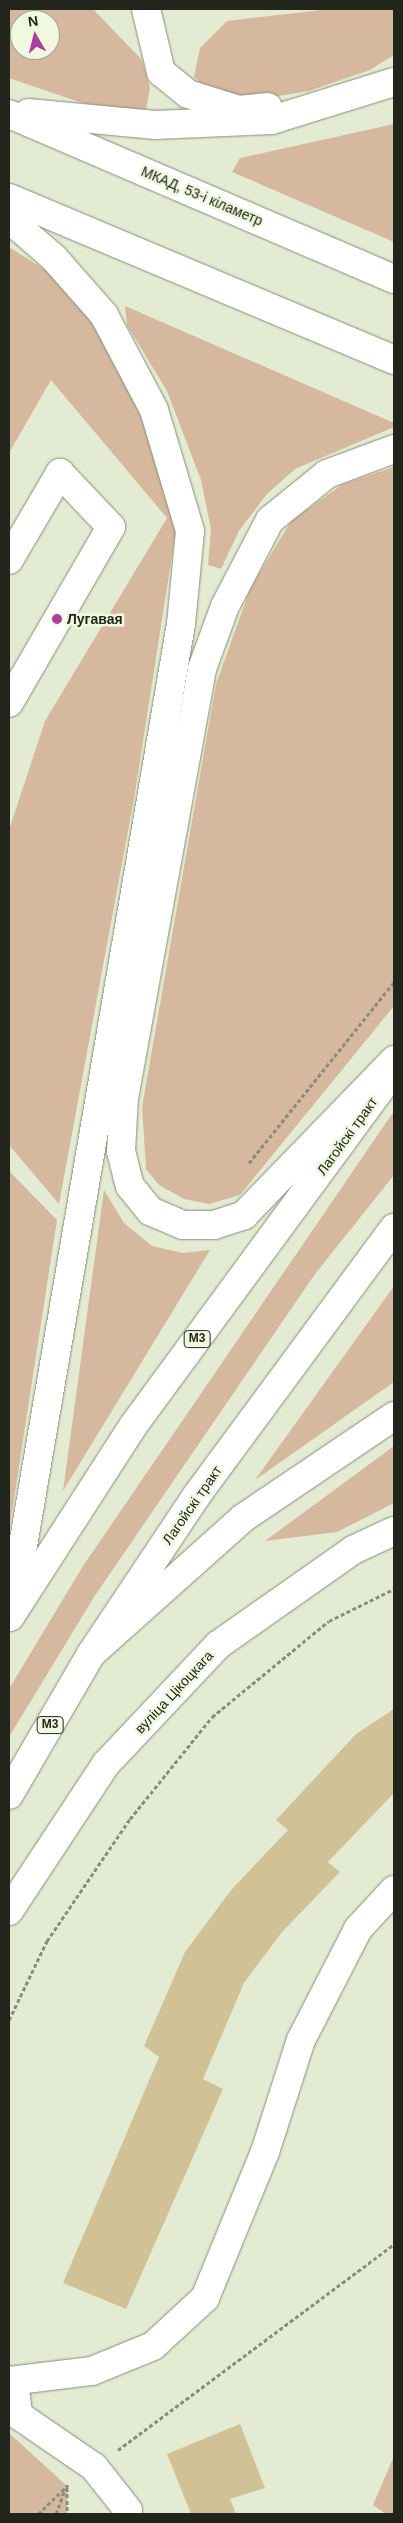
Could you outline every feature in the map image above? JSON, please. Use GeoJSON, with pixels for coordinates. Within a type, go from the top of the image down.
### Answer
{"type":"FeatureCollection","features":[{"type":"Feature","properties":{"kind":"main road"},"geometry":{"type":"LineString","coordinates":[[146,9],[161,72],[188,94],[239,110],[342,100]]}},
{"type":"Feature","properties":{"kind":"main road"},"geometry":{"type":"LineString","coordinates":[[9,113],[183,125],[272,120],[390,86]]}},
{"type":"Feature","properties":{"kind":"main road","name":"МКАД, 53-і кіламетр"},"geometry":{"type":"LineString","coordinates":[[9,113],[394,279]]}},
{"type":"Feature","properties":{"kind":"main road"},"geometry":{"type":"LineString","coordinates":[[9,198],[394,360]]}},
{"type":"Feature","properties":{"kind":"main road"},"geometry":{"type":"LineString","coordinates":[[9,219],[54,258],[104,315],[154,410],[190,531],[182,624],[10,1617]]}},
{"type":"Feature","properties":{"kind":"main road"},"geometry":{"type":"LineString","coordinates":[[394,449],[327,474],[270,520],[224,606],[202,669],[124,1097],[121,1151],[130,1186],[150,1211],[182,1225],[214,1225],[244,1215],[394,1060]]}},
{"type":"Feature","properties":{"kind":"main road"},"geometry":{"type":"LineString","coordinates":[[9,560],[60,473],[111,527],[9,703]]}},
{"type":"Feature","properties":{"kind":"main road","name":"Лагойскі тракт"},"geometry":{"type":"LineString","coordinates":[[10,1617],[133,1426],[394,1071]]}},
{"type":"Feature","properties":{"kind":"main road","name":"Лагойскі тракт"},"geometry":{"type":"LineString","coordinates":[[9,1795],[91,1654],[198,1495],[394,1228]]}},
{"type":"Feature","properties":{"kind":"main road"},"geometry":{"type":"LineString","coordinates":[[91,1654],[242,1518],[394,1416]]}},
{"type":"Feature","properties":{"kind":"main road","name":"вуліца Цікоцкага"},"geometry":{"type":"LineString","coordinates":[[9,1911],[106,1764],[218,1645],[353,1550],[394,1531]]}},
{"type":"Feature","properties":{"kind":"main road"},"geometry":{"type":"LineString","coordinates":[[128,2510],[94,2467],[18,2415],[11,2381],[92,2371],[153,2346],[205,2298],[265,2152],[301,2040],[358,1929],[394,1890]]}},
{"type":"Feature","properties":{"kind":"path"},"geometry":{"type":"LineString","coordinates":[[246,1168],[394,982]]}},
{"type":"Feature","properties":{"kind":"path"},"geometry":{"type":"LineString","coordinates":[[9,2020],[53,1933],[130,1819],[212,1718],[329,1621],[394,1589]]}},
{"type":"Feature","properties":{"kind":"path"},"geometry":{"type":"LineString","coordinates":[[38,2514],[67,2486],[394,2244]]}},
{"type":"Feature","properties":{"kind":"path"},"geometry":{"type":"LineString","coordinates":[[56,2514],[67,2486]]}},
{"type":"Feature","properties":{"kind":"path"},"geometry":{"type":"LineString","coordinates":[[67,2486],[67,2514]]}},
{"type":"Feature","properties":{"kind":"shaded area"},"geometry":{"type":"Polygon","coordinates":[[[9,9],[93,9],[142,60],[150,88],[146,109],[136,115],[103,110],[9,78],[9,9]]]}},
{"type":"Feature","properties":{"kind":"shaded area"},"geometry":{"type":"Polygon","coordinates":[[[330,9],[394,9],[394,55],[370,70],[309,91],[248,101],[214,96],[194,77],[200,48],[227,21],[330,9]]]}},
{"type":"Feature","properties":{"kind":"shaded area"},"geometry":{"type":"Polygon","coordinates":[[[394,124],[394,242],[232,172],[240,158],[394,124]]]}},
{"type":"Feature","properties":{"kind":"shaded area"},"geometry":{"type":"Polygon","coordinates":[[[9,247],[50,273],[85,310],[123,365],[151,423],[177,523],[135,793],[59,1204],[9,1145],[9,830],[45,721],[167,518],[51,380],[9,453],[9,247]]]}},
{"type":"Feature","properties":{"kind":"shaded area"},"geometry":{"type":"Polygon","coordinates":[[[125,306],[394,423],[394,427],[295,469],[267,494],[239,531],[221,569],[208,565],[211,529],[201,480],[167,391],[127,325],[125,306]]]}},
{"type":"Feature","properties":{"kind":"shaded area"},"geometry":{"type":"Polygon","coordinates":[[[394,467],[394,1006],[240,1195],[209,1204],[184,1199],[159,1185],[146,1169],[142,1107],[216,684],[250,589],[291,521],[343,484],[394,467]]]}},
{"type":"Feature","properties":{"kind":"shaded area"},"geometry":{"type":"Polygon","coordinates":[[[394,1111],[394,1175],[315,1274],[94,1597],[9,1737],[9,1689],[83,1566],[394,1111]]]}},
{"type":"Feature","properties":{"kind":"shaded area"},"geometry":{"type":"Polygon","coordinates":[[[9,1171],[57,1220],[9,1531],[9,1171]]]}},
{"type":"Feature","properties":{"kind":"shaded area"},"geometry":{"type":"Polygon","coordinates":[[[104,1190],[124,1223],[152,1246],[183,1253],[210,1250],[63,1491],[104,1190]]]}},
{"type":"Feature","properties":{"kind":"shaded area"},"geometry":{"type":"Polygon","coordinates":[[[394,1286],[394,1382],[255,1480],[394,1286]]]}},
{"type":"Feature","properties":{"kind":"shaded area"},"geometry":{"type":"Polygon","coordinates":[[[394,1446],[394,1503],[337,1532],[265,1541],[394,1446]]]}},
{"type":"Feature","properties":{"kind":"shaded area"},"geometry":{"type":"Polygon","coordinates":[[[9,2433],[67,2486],[67,2514],[9,2514],[9,2433]]]}},
{"type":"Feature","properties":{"kind":"shaded area"},"geometry":{"type":"Polygon","coordinates":[[[394,2456],[394,2514],[386,2514],[373,2505],[394,2456]]]}},
{"type":"Feature","properties":{"kind":"building"},"geometry":{"type":"Polygon","coordinates":[[[394,1709],[394,1793],[328,1862],[340,1872],[282,1932],[244,1983],[203,2079],[223,2089],[126,2309],[63,2283],[159,2057],[144,2046],[185,1952],[231,1890],[288,1830],[276,1820],[356,1734],[394,1709]]]}},
{"type":"Feature","properties":{"kind":"building"},"geometry":{"type":"Polygon","coordinates":[[[240,2424],[265,2488],[230,2499],[236,2514],[191,2514],[167,2454],[240,2424]]]}},
{"type":"Feature","properties":{"kind":"place","name":"Лугавая"},"geometry":{"type":"Point","coordinates":[57,619]}}]}
